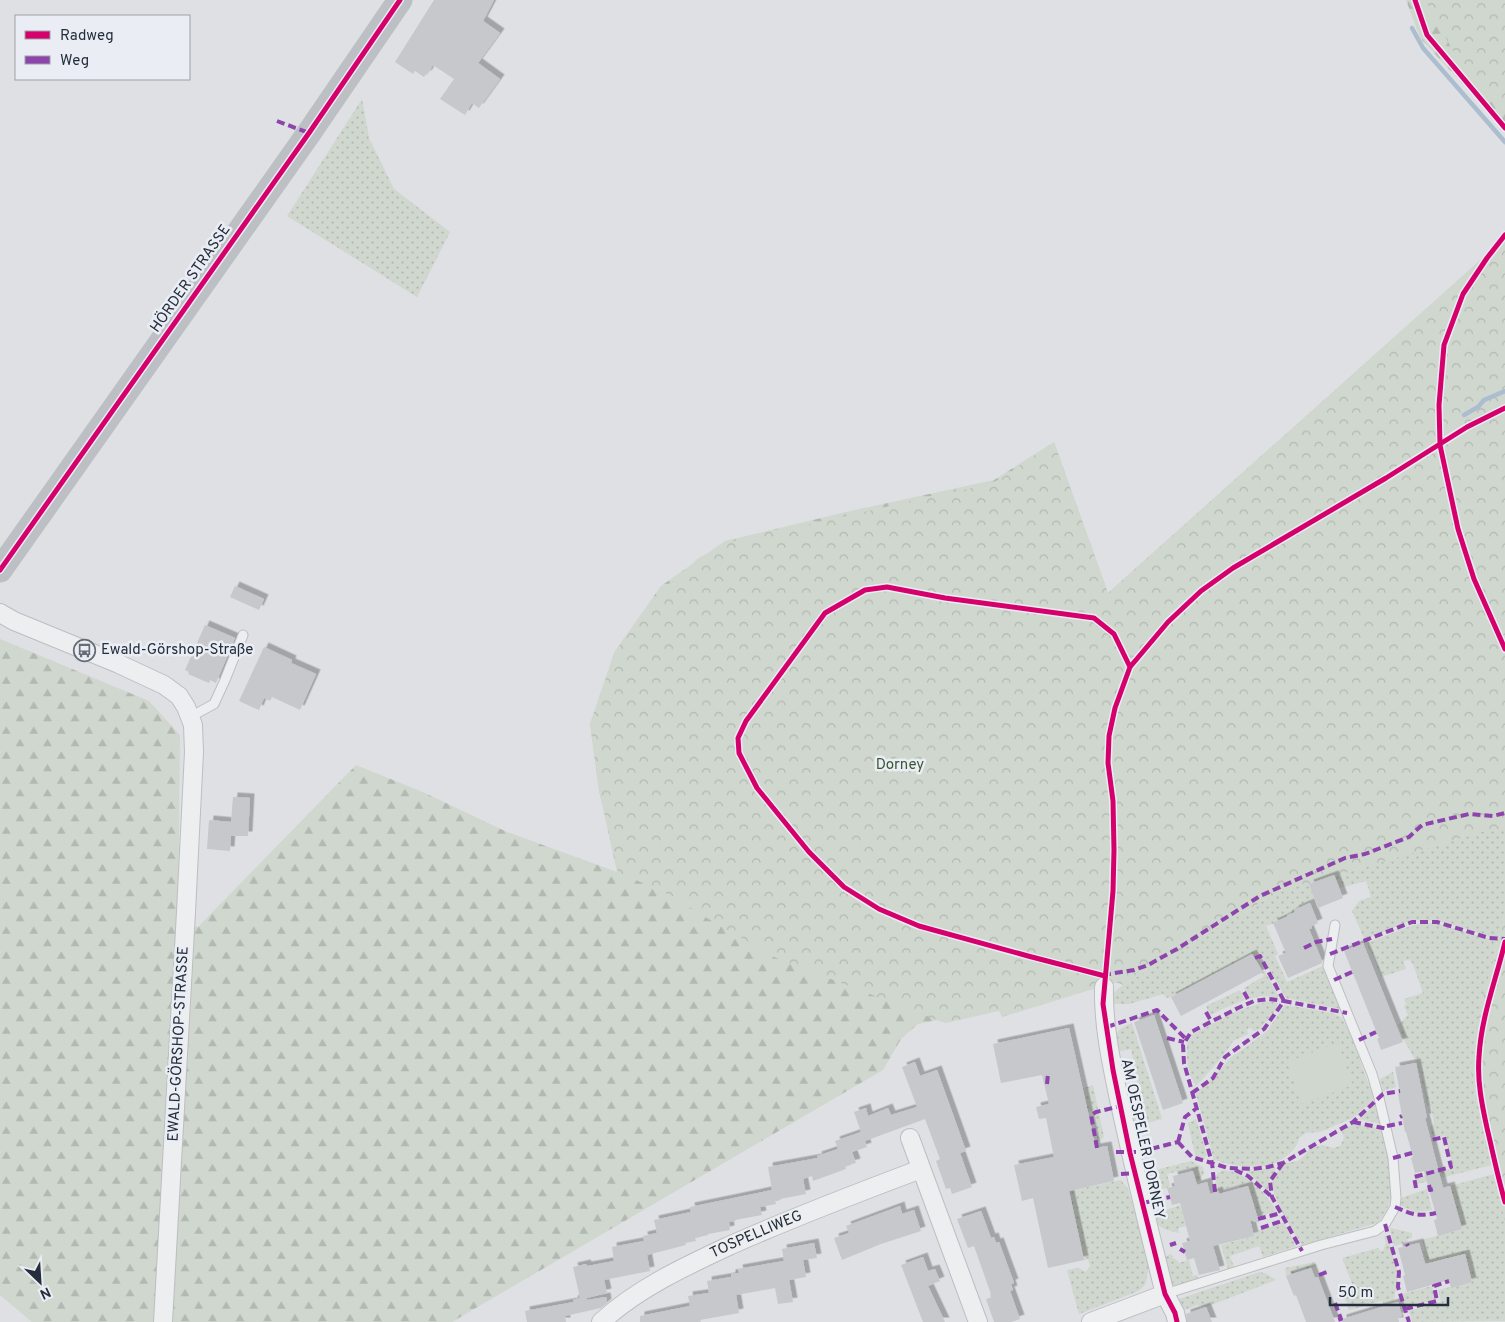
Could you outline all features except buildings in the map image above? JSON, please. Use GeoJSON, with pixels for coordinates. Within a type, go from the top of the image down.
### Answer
{"type":"FeatureCollection","features":[{"type":"Feature","properties":{"kind":"main road","name":"HÖRDER STRASSE"},"geometry":{"type":"LineString","coordinates":[[0,570],[286,166],[400,0]]}},
{"type":"Feature","properties":{"kind":"street","name":"EWALD-GÖRSHOP-STRASSE"},"geometry":{"type":"LineString","coordinates":[[0,614],[164,685],[179,696],[186,707],[193,725],[194,752],[163,1322]]}},
{"type":"Feature","properties":{"kind":"street","name":"AM OESPELER DORNEY"},"geometry":{"type":"LineString","coordinates":[[1104,987],[1104,1004],[1113,1070],[1130,1153],[1165,1294],[1178,1322]]}},
{"type":"Feature","properties":{"kind":"street"},"geometry":{"type":"LineString","coordinates":[[910,1138],[978,1322]]}},
{"type":"Feature","properties":{"kind":"street","name":"TOSPELLIWEG"},"geometry":{"type":"LineString","coordinates":[[601,1322],[626,1301],[648,1287],[707,1256],[814,1209],[922,1169]]}},
{"type":"Feature","properties":{"kind":"street"},"geometry":{"type":"LineString","coordinates":[[1090,1322],[1165,1294]]}},
{"type":"Feature","properties":{"kind":"lane"},"geometry":{"type":"LineString","coordinates":[[190,717],[214,704],[243,634]]}},
{"type":"Feature","properties":{"kind":"lane"},"geometry":{"type":"LineString","coordinates":[[1165,1294],[1321,1245],[1375,1231],[1385,1224],[1395,1207],[1396,1193],[1393,1158],[1379,1098],[1372,1074],[1328,966],[1335,925]]}},
{"type":"Feature","properties":{"kind":"green space"},"geometry":{"type":"Polygon","coordinates":[[[1406,0],[1505,0],[1505,129],[1420,38],[1406,0]]]}},
{"type":"Feature","properties":{"kind":"green space"},"geometry":{"type":"Polygon","coordinates":[[[1425,0],[1505,0],[1505,112],[1458,60],[1425,0]]]}},
{"type":"Feature","properties":{"kind":"green space"},"geometry":{"type":"Polygon","coordinates":[[[362,99],[369,138],[394,189],[450,232],[417,297],[287,216],[362,99]]]}},
{"type":"Feature","properties":{"kind":"green space","name":"Dorney"},"geometry":{"type":"Polygon","coordinates":[[[1505,232],[1334,872],[1273,895],[1155,965],[1113,984],[918,1024],[901,1039],[883,1070],[452,1322],[32,1322],[0,1295],[0,639],[149,701],[180,735],[178,923],[198,927],[356,765],[425,793],[507,832],[617,872],[599,790],[590,724],[615,651],[661,586],[725,541],[846,512],[994,480],[1054,442],[1108,593],[1486,255],[1505,232]]]}},
{"type":"Feature","properties":{"kind":"green space"},"geometry":{"type":"Polygon","coordinates":[[[1505,232],[1505,825],[1309,884],[1306,883],[1273,895],[1123,985],[1116,982],[1002,1017],[999,1011],[945,1023],[774,957],[676,898],[618,872],[599,790],[590,724],[615,651],[668,585],[700,557],[737,540],[767,531],[817,523],[987,485],[1002,478],[1054,442],[1108,593],[1486,255],[1505,232]]]}},
{"type":"Feature","properties":{"kind":"green space"},"geometry":{"type":"Polygon","coordinates":[[[1505,825],[1505,918],[1498,937],[1438,920],[1411,920],[1371,937],[1364,938],[1352,911],[1359,901],[1371,897],[1366,881],[1340,888],[1335,876],[1505,825]]]}},
{"type":"Feature","properties":{"kind":"green space"},"geometry":{"type":"Polygon","coordinates":[[[1306,883],[1309,884],[1315,899],[1301,905],[1301,907],[1294,910],[1295,912],[1281,919],[1281,921],[1266,926],[1278,954],[1275,956],[1287,982],[1323,966],[1340,1009],[1286,998],[1260,953],[1254,957],[1252,954],[1171,997],[1167,998],[1163,994],[1129,1004],[1105,1004],[1113,993],[1123,985],[1273,895],[1306,883]]]}},
{"type":"Feature","properties":{"kind":"green space"},"geometry":{"type":"Polygon","coordinates":[[[1505,908],[1505,1221],[1471,1073],[1483,996],[1495,956],[1505,908]]]}},
{"type":"Feature","properties":{"kind":"green space"},"geometry":{"type":"Polygon","coordinates":[[[1438,924],[1489,939],[1497,939],[1495,956],[1483,996],[1471,1073],[1492,1165],[1417,1184],[1416,1178],[1453,1168],[1445,1136],[1432,1136],[1430,1127],[1434,1124],[1431,1106],[1427,1106],[1417,1063],[1398,1025],[1408,1015],[1404,1006],[1406,1004],[1404,999],[1423,993],[1413,964],[1409,960],[1403,961],[1406,969],[1381,977],[1367,943],[1413,925],[1438,924]]]}},
{"type":"Feature","properties":{"kind":"green space"},"geometry":{"type":"Polygon","coordinates":[[[1258,959],[1279,997],[1261,996],[1250,999],[1244,988],[1264,976],[1256,960],[1258,959]]]}},
{"type":"Feature","properties":{"kind":"green space"},"geometry":{"type":"Polygon","coordinates":[[[1240,990],[1245,1000],[1210,1015],[1206,1006],[1240,990]]]}},
{"type":"Feature","properties":{"kind":"green space"},"geometry":{"type":"Polygon","coordinates":[[[1269,1001],[1278,1003],[1272,1015],[1259,1030],[1254,1031],[1249,1027],[1247,1030],[1248,1034],[1233,1041],[1221,1058],[1196,1086],[1190,1075],[1187,1059],[1187,1045],[1193,1034],[1233,1013],[1269,1001]]]}},
{"type":"Feature","properties":{"kind":"green space"},"geometry":{"type":"Polygon","coordinates":[[[1285,1005],[1332,1013],[1342,1018],[1352,1038],[1374,1099],[1353,1118],[1320,1132],[1306,1133],[1299,1138],[1296,1147],[1289,1154],[1272,1164],[1253,1167],[1233,1165],[1214,1160],[1196,1094],[1230,1058],[1267,1031],[1285,1005]]]}},
{"type":"Feature","properties":{"kind":"green space"},"geometry":{"type":"Polygon","coordinates":[[[1132,1023],[1162,1119],[1132,1127],[1128,1107],[1142,1103],[1131,1049],[1116,1052],[1116,1037],[1122,1028],[1132,1023]]]}},
{"type":"Feature","properties":{"kind":"green space"},"geometry":{"type":"Polygon","coordinates":[[[1338,1043],[1353,1085],[1302,1104],[1287,1062],[1338,1043]]]}},
{"type":"Feature","properties":{"kind":"green space"},"geometry":{"type":"Polygon","coordinates":[[[1393,1072],[1396,1087],[1383,1091],[1380,1079],[1393,1072]]]}},
{"type":"Feature","properties":{"kind":"green space"},"geometry":{"type":"Polygon","coordinates":[[[1093,1085],[1098,1109],[1088,1112],[1083,1088],[1093,1085]]]}},
{"type":"Feature","properties":{"kind":"green space"},"geometry":{"type":"Polygon","coordinates":[[[1375,1105],[1381,1124],[1359,1119],[1375,1105]]]}},
{"type":"Feature","properties":{"kind":"green space"},"geometry":{"type":"Polygon","coordinates":[[[1099,1113],[1104,1137],[1098,1142],[1093,1115],[1099,1113]]]}},
{"type":"Feature","properties":{"kind":"green space"},"geometry":{"type":"Polygon","coordinates":[[[1196,1119],[1207,1155],[1204,1159],[1195,1155],[1188,1123],[1196,1119]]]}},
{"type":"Feature","properties":{"kind":"green space"},"geometry":{"type":"Polygon","coordinates":[[[1355,1124],[1381,1129],[1392,1178],[1390,1202],[1385,1213],[1377,1223],[1302,1245],[1278,1204],[1273,1181],[1283,1164],[1299,1160],[1310,1148],[1323,1145],[1333,1148],[1340,1146],[1344,1138],[1343,1129],[1355,1124]]]}},
{"type":"Feature","properties":{"kind":"green space"},"geometry":{"type":"Polygon","coordinates":[[[1191,1161],[1203,1167],[1204,1173],[1199,1181],[1196,1182],[1191,1168],[1167,1174],[1169,1187],[1147,1194],[1144,1173],[1191,1161]]]}},
{"type":"Feature","properties":{"kind":"green space"},"geometry":{"type":"Polygon","coordinates":[[[1276,1167],[1269,1181],[1269,1193],[1247,1171],[1276,1167]]]}},
{"type":"Feature","properties":{"kind":"green space"},"geometry":{"type":"Polygon","coordinates":[[[1224,1170],[1248,1179],[1261,1190],[1276,1211],[1258,1217],[1248,1186],[1240,1188],[1239,1185],[1224,1189],[1220,1193],[1216,1176],[1224,1170]]]}},
{"type":"Feature","properties":{"kind":"green space"},"geometry":{"type":"Polygon","coordinates":[[[1494,1174],[1505,1216],[1505,1321],[1412,1322],[1409,1311],[1441,1302],[1438,1290],[1472,1282],[1465,1254],[1444,1259],[1449,1278],[1432,1284],[1422,1240],[1462,1229],[1450,1186],[1494,1174]]]}},
{"type":"Feature","properties":{"kind":"green space"},"geometry":{"type":"Polygon","coordinates":[[[1121,1180],[1128,1189],[1150,1265],[1145,1284],[1144,1287],[1136,1292],[1079,1314],[1067,1270],[1078,1268],[1086,1272],[1090,1266],[1088,1259],[1084,1260],[1069,1191],[1121,1180]]]}},
{"type":"Feature","properties":{"kind":"green space"},"geometry":{"type":"Polygon","coordinates":[[[1427,1189],[1432,1210],[1415,1212],[1400,1205],[1401,1198],[1427,1189]]]}},
{"type":"Feature","properties":{"kind":"green space"},"geometry":{"type":"Polygon","coordinates":[[[1180,1205],[1186,1226],[1178,1228],[1179,1233],[1167,1230],[1157,1223],[1151,1208],[1162,1210],[1180,1205]]]}},
{"type":"Feature","properties":{"kind":"green space"},"geometry":{"type":"Polygon","coordinates":[[[1284,1223],[1296,1246],[1263,1257],[1259,1246],[1230,1256],[1234,1267],[1228,1269],[1221,1245],[1254,1236],[1253,1232],[1284,1223]]]}},
{"type":"Feature","properties":{"kind":"green space"},"geometry":{"type":"Polygon","coordinates":[[[1391,1228],[1412,1233],[1412,1238],[1407,1239],[1408,1242],[1394,1246],[1391,1228]]]}},
{"type":"Feature","properties":{"kind":"green space"},"geometry":{"type":"Polygon","coordinates":[[[1384,1236],[1387,1236],[1398,1273],[1394,1301],[1384,1304],[1382,1301],[1367,1304],[1349,1310],[1342,1290],[1353,1286],[1342,1258],[1378,1248],[1383,1251],[1386,1243],[1384,1236]]]}},
{"type":"Feature","properties":{"kind":"green space"},"geometry":{"type":"Polygon","coordinates":[[[1170,1254],[1178,1263],[1189,1260],[1193,1276],[1197,1275],[1198,1279],[1171,1286],[1164,1256],[1170,1254]]]}},
{"type":"Feature","properties":{"kind":"green space"},"geometry":{"type":"Polygon","coordinates":[[[1315,1262],[1317,1266],[1286,1276],[1285,1268],[1315,1262]]]}},
{"type":"Feature","properties":{"kind":"green space"},"geometry":{"type":"Polygon","coordinates":[[[1260,1272],[1276,1280],[1206,1307],[1197,1305],[1182,1311],[1179,1299],[1260,1272]]]}},
{"type":"Feature","properties":{"kind":"green space"},"geometry":{"type":"Polygon","coordinates":[[[1432,1286],[1435,1300],[1406,1307],[1402,1294],[1432,1286]]]}},
{"type":"Feature","properties":{"kind":"waterway"},"geometry":{"type":"LineString","coordinates":[[1412,28],[1423,48],[1505,142]]}},
{"type":"Feature","properties":{"kind":"waterway"},"geometry":{"type":"LineString","coordinates":[[1464,415],[1478,407],[1484,400],[1505,391]]}},
{"type":"Feature","properties":{"kind":"marked path"},"geometry":{"type":"LineString","coordinates":[[277,121],[309,133]]}},
{"type":"Feature","properties":{"kind":"marked path"},"geometry":{"type":"LineString","coordinates":[[1103,975],[1134,970],[1148,965],[1177,949],[1260,896],[1345,858],[1365,854],[1409,837],[1422,825],[1469,814],[1493,816],[1505,813]]}},
{"type":"Feature","properties":{"kind":"marked path"},"geometry":{"type":"LineString","coordinates":[[1330,954],[1412,922],[1437,922],[1489,938],[1505,939]]}},
{"type":"Feature","properties":{"kind":"marked path"},"geometry":{"type":"LineString","coordinates":[[1304,948],[1316,942],[1332,939]]}},
{"type":"Feature","properties":{"kind":"marked path"},"geometry":{"type":"LineString","coordinates":[[1255,958],[1260,956],[1284,1001]]}},
{"type":"Feature","properties":{"kind":"marked path"},"geometry":{"type":"LineString","coordinates":[[1334,980],[1352,972]]}},
{"type":"Feature","properties":{"kind":"marked path"},"geometry":{"type":"LineString","coordinates":[[1244,992],[1250,1003]]}},
{"type":"Feature","properties":{"kind":"marked path"},"geometry":{"type":"LineString","coordinates":[[1215,1192],[1212,1163],[1184,1063],[1183,1045],[1191,1032],[1254,1001],[1269,999],[1284,1001]]}},
{"type":"Feature","properties":{"kind":"marked path"},"geometry":{"type":"LineString","coordinates":[[1192,1093],[1213,1078],[1225,1057],[1264,1029],[1284,1001],[1347,1013]]}},
{"type":"Feature","properties":{"kind":"marked path"},"geometry":{"type":"LineString","coordinates":[[1107,1027],[1157,1010],[1186,1039]]}},
{"type":"Feature","properties":{"kind":"marked path"},"geometry":{"type":"LineString","coordinates":[[1206,1012],[1211,1021]]}},
{"type":"Feature","properties":{"kind":"marked path"},"geometry":{"type":"LineString","coordinates":[[1359,1040],[1376,1032]]}},
{"type":"Feature","properties":{"kind":"marked path"},"geometry":{"type":"LineString","coordinates":[[1167,1038],[1184,1042]]}},
{"type":"Feature","properties":{"kind":"marked path"},"geometry":{"type":"LineString","coordinates":[[1047,1084],[1048,1074]]}},
{"type":"Feature","properties":{"kind":"marked path"},"geometry":{"type":"LineString","coordinates":[[1178,1142],[1192,1157],[1228,1168],[1253,1169],[1268,1167],[1283,1163],[1353,1122],[1383,1094],[1400,1091]]}},
{"type":"Feature","properties":{"kind":"marked path"},"geometry":{"type":"LineString","coordinates":[[1097,1148],[1091,1115],[1121,1106]]}},
{"type":"Feature","properties":{"kind":"marked path"},"geometry":{"type":"LineString","coordinates":[[1178,1142],[1185,1117],[1197,1108]]}},
{"type":"Feature","properties":{"kind":"marked path"},"geometry":{"type":"LineString","coordinates":[[1353,1122],[1388,1129]]}},
{"type":"Feature","properties":{"kind":"marked path"},"geometry":{"type":"LineString","coordinates":[[1387,1126],[1402,1123]]}},
{"type":"Feature","properties":{"kind":"marked path"},"geometry":{"type":"LineString","coordinates":[[1416,1188],[1414,1177],[1451,1167],[1444,1137],[1431,1140]]}},
{"type":"Feature","properties":{"kind":"marked path"},"geometry":{"type":"LineString","coordinates":[[1116,1152],[1139,1152],[1178,1142]]}},
{"type":"Feature","properties":{"kind":"marked path"},"geometry":{"type":"LineString","coordinates":[[1393,1158],[1412,1153]]}},
{"type":"Feature","properties":{"kind":"marked path"},"geometry":{"type":"LineString","coordinates":[[1283,1163],[1270,1181],[1272,1197],[1302,1251]]}},
{"type":"Feature","properties":{"kind":"marked path"},"geometry":{"type":"LineString","coordinates":[[1235,1170],[1248,1176],[1272,1197]]}},
{"type":"Feature","properties":{"kind":"marked path"},"geometry":{"type":"LineString","coordinates":[[1121,1174],[1135,1173]]}},
{"type":"Feature","properties":{"kind":"marked path"},"geometry":{"type":"LineString","coordinates":[[1429,1185],[1430,1190],[1434,1189]]}},
{"type":"Feature","properties":{"kind":"marked path"},"geometry":{"type":"LineString","coordinates":[[1143,1203],[1170,1197]]}},
{"type":"Feature","properties":{"kind":"marked path"},"geometry":{"type":"LineString","coordinates":[[1395,1207],[1415,1214],[1436,1213]]}},
{"type":"Feature","properties":{"kind":"marked path"},"geometry":{"type":"LineString","coordinates":[[1258,1219],[1281,1213]]}},
{"type":"Feature","properties":{"kind":"marked path"},"geometry":{"type":"LineString","coordinates":[[1261,1228],[1285,1220]]}},
{"type":"Feature","properties":{"kind":"marked path"},"geometry":{"type":"LineString","coordinates":[[1385,1224],[1399,1272],[1398,1287],[1409,1322]]}},
{"type":"Feature","properties":{"kind":"marked path"},"geometry":{"type":"LineString","coordinates":[[1170,1245],[1176,1243]]}},
{"type":"Feature","properties":{"kind":"marked path"},"geometry":{"type":"LineString","coordinates":[[1180,1249],[1185,1252]]}},
{"type":"Feature","properties":{"kind":"marked path"},"geometry":{"type":"LineString","coordinates":[[1319,1275],[1327,1272]]}},
{"type":"Feature","properties":{"kind":"marked path"},"geometry":{"type":"LineString","coordinates":[[1405,1309],[1437,1301],[1434,1286],[1449,1281]]}},
{"type":"Feature","properties":{"kind":"marked path"},"geometry":{"type":"LineString","coordinates":[[1335,1303],[1341,1319],[1335,1321]]}},
{"type":"Feature","properties":{"kind":"cycle path"},"geometry":{"type":"LineString","coordinates":[[0,570],[309,133],[400,0]]}},
{"type":"Feature","properties":{"kind":"cycle path"},"geometry":{"type":"LineString","coordinates":[[1415,0],[1427,35],[1505,128]]}},
{"type":"Feature","properties":{"kind":"cycle path"},"geometry":{"type":"LineString","coordinates":[[1505,235],[1463,294],[1444,345],[1439,405],[1440,445],[1458,529],[1474,579],[1505,649]]}},
{"type":"Feature","properties":{"kind":"cycle path"},"geometry":{"type":"LineString","coordinates":[[1177,1322],[1175,1313],[1165,1294],[1130,1153],[1113,1070],[1103,1004],[1113,891],[1113,801],[1108,763],[1109,736],[1115,708],[1130,667],[1168,622],[1201,591],[1233,568],[1386,478],[1467,427],[1505,408]]}},
{"type":"Feature","properties":{"kind":"cycle path"},"geometry":{"type":"LineString","coordinates":[[1105,976],[919,926],[879,909],[844,887],[809,852],[757,788],[739,753],[738,738],[746,721],[825,613],[865,590],[887,587],[945,598],[1094,618],[1114,634],[1130,667]]}},
{"type":"Feature","properties":{"kind":"cycle path"},"geometry":{"type":"LineString","coordinates":[[1505,942],[1489,999],[1480,1042],[1479,1066],[1479,1084],[1483,1111],[1505,1202]]}},
{"type":"Feature","properties":{"kind":"place","name":"Ewald-Görshop-Straße"},"geometry":{"type":"Point","coordinates":[85,650]}}]}
